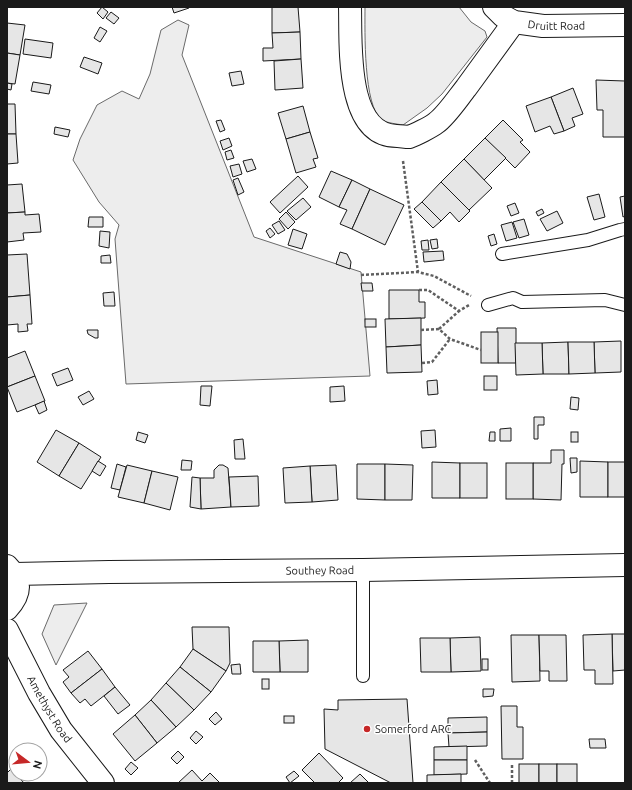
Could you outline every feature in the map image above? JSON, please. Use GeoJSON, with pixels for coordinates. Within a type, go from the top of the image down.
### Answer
{"type":"FeatureCollection","features":[{"type":"Feature","properties":{"kind":"street"},"geometry":{"type":"LineString","coordinates":[[350,7],[354,82],[359,104],[370,125],[380,132],[390,136],[410,136],[437,123],[456,102],[514,22]]}},
{"type":"Feature","properties":{"kind":"street","name":"Druitt Road"},"geometry":{"type":"LineString","coordinates":[[494,7],[503,16],[514,22],[544,26],[625,24]]}},
{"type":"Feature","properties":{"kind":"street","name":"Southey Road"},"geometry":{"type":"LineString","coordinates":[[11,570],[109,572],[363,570],[625,565]]}},
{"type":"Feature","properties":{"kind":"street"},"geometry":{"type":"LineString","coordinates":[[7,609],[13,602],[17,593],[18,583],[11,570]]}},
{"type":"Feature","properties":{"kind":"street","name":"Amethyst Road"},"geometry":{"type":"LineString","coordinates":[[7,630],[39,693],[61,730],[103,783]]}},
{"type":"Feature","properties":{"kind":"lane"},"geometry":{"type":"LineString","coordinates":[[502,254],[588,240],[620,230],[625,230]]}},
{"type":"Feature","properties":{"kind":"lane"},"geometry":{"type":"LineString","coordinates":[[483,302],[513,298],[522,302],[605,300],[625,305]]}},
{"type":"Feature","properties":{"kind":"lane"},"geometry":{"type":"LineString","coordinates":[[363,570],[363,676]]}},
{"type":"Feature","properties":{"kind":"path"},"geometry":{"type":"LineString","coordinates":[[400,136],[418,272]]}},
{"type":"Feature","properties":{"kind":"path"},"geometry":{"type":"LineString","coordinates":[[361,275],[418,272],[434,276],[483,302]]}},
{"type":"Feature","properties":{"kind":"path"},"geometry":{"type":"LineString","coordinates":[[419,290],[428,290],[459,311]]}},
{"type":"Feature","properties":{"kind":"path"},"geometry":{"type":"LineString","coordinates":[[421,330],[439,329],[459,311],[483,302]]}},
{"type":"Feature","properties":{"kind":"path"},"geometry":{"type":"LineString","coordinates":[[439,329],[450,339],[481,350]]}},
{"type":"Feature","properties":{"kind":"path"},"geometry":{"type":"LineString","coordinates":[[422,363],[432,362],[450,339]]}},
{"type":"Feature","properties":{"kind":"path"},"geometry":{"type":"LineString","coordinates":[[475,760],[490,783]]}},
{"type":"Feature","properties":{"kind":"path"},"geometry":{"type":"LineString","coordinates":[[512,765],[512,783]]}},
{"type":"Feature","properties":{"kind":"shaded area"},"geometry":{"type":"Polygon","coordinates":[[[365,7],[459,7],[471,22],[485,31],[487,37],[442,94],[427,108],[403,125],[389,123],[382,120],[376,112],[371,100],[366,67],[365,7]]]}},
{"type":"Feature","properties":{"kind":"shaded area"},"geometry":{"type":"Polygon","coordinates":[[[178,20],[189,25],[182,55],[254,237],[361,272],[370,376],[126,384],[115,239],[119,225],[99,202],[73,160],[80,139],[97,105],[122,91],[139,99],[150,74],[161,30],[178,20]]]}},
{"type":"Feature","properties":{"kind":"shaded area"},"geometry":{"type":"Polygon","coordinates":[[[87,603],[56,665],[42,634],[54,605],[87,603]]]}},
{"type":"Feature","properties":{"kind":"building"},"geometry":{"type":"Polygon","coordinates":[[[102,7],[108,12],[103,19],[97,13],[102,7]]]}},
{"type":"Feature","properties":{"kind":"building"},"geometry":{"type":"Polygon","coordinates":[[[172,7],[189,7],[189,8],[174,13],[172,7]]]}},
{"type":"Feature","properties":{"kind":"building"},"geometry":{"type":"Polygon","coordinates":[[[272,7],[298,7],[300,32],[272,33],[272,7]]]}},
{"type":"Feature","properties":{"kind":"building"},"geometry":{"type":"Polygon","coordinates":[[[111,12],[119,18],[114,24],[106,18],[111,12]]]}},
{"type":"Feature","properties":{"kind":"building"},"geometry":{"type":"Polygon","coordinates":[[[7,23],[25,25],[20,55],[7,53],[7,23]]]}},
{"type":"Feature","properties":{"kind":"building"},"geometry":{"type":"Polygon","coordinates":[[[100,27],[107,31],[100,42],[94,38],[100,27]]]}},
{"type":"Feature","properties":{"kind":"building"},"geometry":{"type":"Polygon","coordinates":[[[300,32],[301,59],[263,61],[263,48],[273,48],[272,33],[300,32]]]}},
{"type":"Feature","properties":{"kind":"building"},"geometry":{"type":"Polygon","coordinates":[[[25,39],[53,43],[51,58],[23,54],[25,39]]]}},
{"type":"Feature","properties":{"kind":"building"},"geometry":{"type":"Polygon","coordinates":[[[7,53],[20,55],[15,84],[7,83],[7,53]]]}},
{"type":"Feature","properties":{"kind":"building"},"geometry":{"type":"Polygon","coordinates":[[[84,57],[102,63],[98,74],[80,67],[84,57]]]}},
{"type":"Feature","properties":{"kind":"building"},"geometry":{"type":"Polygon","coordinates":[[[301,59],[303,88],[275,90],[274,61],[301,59]]]}},
{"type":"Feature","properties":{"kind":"building"},"geometry":{"type":"Polygon","coordinates":[[[241,71],[244,84],[232,86],[229,73],[241,71]]]}},
{"type":"Feature","properties":{"kind":"building"},"geometry":{"type":"Polygon","coordinates":[[[596,80],[625,81],[625,137],[603,137],[603,110],[597,110],[596,80]]]}},
{"type":"Feature","properties":{"kind":"building"},"geometry":{"type":"Polygon","coordinates":[[[33,82],[51,85],[49,94],[31,91],[33,82]]]}},
{"type":"Feature","properties":{"kind":"building"},"geometry":{"type":"Polygon","coordinates":[[[7,83],[12,84],[11,90],[7,89],[7,83]]]}},
{"type":"Feature","properties":{"kind":"building"},"geometry":{"type":"Polygon","coordinates":[[[573,88],[583,114],[572,118],[575,126],[564,131],[551,97],[573,88]]]}},
{"type":"Feature","properties":{"kind":"building"},"geometry":{"type":"Polygon","coordinates":[[[551,97],[564,131],[554,134],[550,126],[535,132],[526,106],[551,97]]]}},
{"type":"Feature","properties":{"kind":"building"},"geometry":{"type":"Polygon","coordinates":[[[7,104],[15,104],[16,134],[7,134],[7,104]]]}},
{"type":"Feature","properties":{"kind":"building"},"geometry":{"type":"Polygon","coordinates":[[[303,106],[310,132],[286,139],[278,113],[303,106]]]}},
{"type":"Feature","properties":{"kind":"building"},"geometry":{"type":"Polygon","coordinates":[[[221,120],[225,130],[220,132],[216,121],[221,120]]]}},
{"type":"Feature","properties":{"kind":"building"},"geometry":{"type":"Polygon","coordinates":[[[503,120],[523,140],[520,142],[530,152],[515,168],[485,138],[503,120]]]}},
{"type":"Feature","properties":{"kind":"building"},"geometry":{"type":"Polygon","coordinates":[[[55,127],[70,130],[68,137],[54,134],[55,127]]]}},
{"type":"Feature","properties":{"kind":"building"},"geometry":{"type":"Polygon","coordinates":[[[310,132],[318,158],[313,159],[316,167],[296,173],[286,139],[310,132]]]}},
{"type":"Feature","properties":{"kind":"building"},"geometry":{"type":"Polygon","coordinates":[[[7,134],[16,134],[18,163],[7,164],[7,134]]]}},
{"type":"Feature","properties":{"kind":"building"},"geometry":{"type":"Polygon","coordinates":[[[229,138],[232,146],[223,150],[220,141],[229,138]]]}},
{"type":"Feature","properties":{"kind":"building"},"geometry":{"type":"Polygon","coordinates":[[[485,138],[506,158],[484,180],[464,159],[485,138]]]}},
{"type":"Feature","properties":{"kind":"building"},"geometry":{"type":"Polygon","coordinates":[[[231,150],[234,158],[227,160],[225,152],[231,150]]]}},
{"type":"Feature","properties":{"kind":"building"},"geometry":{"type":"Polygon","coordinates":[[[252,159],[256,169],[247,172],[243,161],[252,159]]]}},
{"type":"Feature","properties":{"kind":"building"},"geometry":{"type":"Polygon","coordinates":[[[464,159],[492,188],[469,210],[441,182],[464,159]]]}},
{"type":"Feature","properties":{"kind":"building"},"geometry":{"type":"Polygon","coordinates":[[[239,164],[242,174],[233,177],[230,166],[239,164]]]}},
{"type":"Feature","properties":{"kind":"building"},"geometry":{"type":"Polygon","coordinates":[[[331,171],[352,180],[339,207],[319,197],[331,171]]]}},
{"type":"Feature","properties":{"kind":"building"},"geometry":{"type":"Polygon","coordinates":[[[298,176],[308,187],[280,213],[270,202],[298,176]]]}},
{"type":"Feature","properties":{"kind":"building"},"geometry":{"type":"Polygon","coordinates":[[[238,178],[244,192],[238,195],[233,180],[238,178]]]}},
{"type":"Feature","properties":{"kind":"building"},"geometry":{"type":"Polygon","coordinates":[[[352,180],[370,189],[352,229],[340,224],[347,210],[339,207],[352,180]]]}},
{"type":"Feature","properties":{"kind":"building"},"geometry":{"type":"Polygon","coordinates":[[[441,182],[470,211],[459,222],[450,212],[441,221],[422,202],[441,182]]]}},
{"type":"Feature","properties":{"kind":"building"},"geometry":{"type":"Polygon","coordinates":[[[22,184],[25,212],[7,213],[7,185],[22,184]]]}},
{"type":"Feature","properties":{"kind":"building"},"geometry":{"type":"Polygon","coordinates":[[[370,189],[404,205],[385,245],[352,229],[370,189]]]}},
{"type":"Feature","properties":{"kind":"building"},"geometry":{"type":"Polygon","coordinates":[[[599,194],[605,217],[594,220],[587,197],[599,194]]]}},
{"type":"Feature","properties":{"kind":"building"},"geometry":{"type":"Polygon","coordinates":[[[625,196],[625,216],[623,217],[620,197],[625,196]]]}},
{"type":"Feature","properties":{"kind":"building"},"geometry":{"type":"Polygon","coordinates":[[[303,198],[311,207],[296,220],[287,211],[303,198]]]}},
{"type":"Feature","properties":{"kind":"building"},"geometry":{"type":"Polygon","coordinates":[[[422,202],[441,221],[433,228],[414,209],[422,202]]]}},
{"type":"Feature","properties":{"kind":"building"},"geometry":{"type":"Polygon","coordinates":[[[515,203],[519,213],[511,216],[507,206],[515,203]]]}},
{"type":"Feature","properties":{"kind":"building"},"geometry":{"type":"Polygon","coordinates":[[[542,209],[544,213],[538,216],[536,212],[542,209]]]}},
{"type":"Feature","properties":{"kind":"building"},"geometry":{"type":"Polygon","coordinates":[[[557,211],[563,223],[547,231],[540,219],[557,211]]]}},
{"type":"Feature","properties":{"kind":"building"},"geometry":{"type":"Polygon","coordinates":[[[25,212],[25,215],[39,214],[41,232],[23,233],[24,240],[7,242],[7,213],[25,212]]]}},
{"type":"Feature","properties":{"kind":"building"},"geometry":{"type":"Polygon","coordinates":[[[286,212],[295,222],[288,229],[279,219],[286,212]]]}},
{"type":"Feature","properties":{"kind":"building"},"geometry":{"type":"Polygon","coordinates":[[[89,217],[103,217],[103,227],[88,227],[89,217]]]}},
{"type":"Feature","properties":{"kind":"building"},"geometry":{"type":"Polygon","coordinates":[[[524,219],[529,235],[519,238],[513,222],[524,219]]]}},
{"type":"Feature","properties":{"kind":"building"},"geometry":{"type":"Polygon","coordinates":[[[279,221],[285,230],[278,234],[272,225],[279,221]]]}},
{"type":"Feature","properties":{"kind":"building"},"geometry":{"type":"Polygon","coordinates":[[[512,222],[517,238],[506,241],[501,225],[512,222]]]}},
{"type":"Feature","properties":{"kind":"building"},"geometry":{"type":"Polygon","coordinates":[[[270,228],[275,234],[270,238],[266,231],[270,228]]]}},
{"type":"Feature","properties":{"kind":"building"},"geometry":{"type":"Polygon","coordinates":[[[293,229],[307,234],[302,249],[288,245],[293,229]]]}},
{"type":"Feature","properties":{"kind":"building"},"geometry":{"type":"Polygon","coordinates":[[[100,231],[110,232],[109,248],[99,246],[100,231]]]}},
{"type":"Feature","properties":{"kind":"building"},"geometry":{"type":"Polygon","coordinates":[[[494,234],[497,244],[491,246],[488,236],[494,234]]]}},
{"type":"Feature","properties":{"kind":"building"},"geometry":{"type":"Polygon","coordinates":[[[437,239],[438,248],[432,249],[430,240],[437,239]]]}},
{"type":"Feature","properties":{"kind":"building"},"geometry":{"type":"Polygon","coordinates":[[[428,240],[429,250],[422,250],[421,241],[428,240]]]}},
{"type":"Feature","properties":{"kind":"building"},"geometry":{"type":"Polygon","coordinates":[[[443,251],[444,260],[424,262],[423,252],[443,251]]]}},
{"type":"Feature","properties":{"kind":"building"},"geometry":{"type":"Polygon","coordinates":[[[340,252],[347,254],[351,262],[350,269],[336,264],[340,252]]]}},
{"type":"Feature","properties":{"kind":"building"},"geometry":{"type":"Polygon","coordinates":[[[27,254],[30,295],[7,297],[7,255],[27,254]]]}},
{"type":"Feature","properties":{"kind":"building"},"geometry":{"type":"Polygon","coordinates":[[[110,255],[111,263],[101,263],[101,256],[110,255]]]}},
{"type":"Feature","properties":{"kind":"building"},"geometry":{"type":"Polygon","coordinates":[[[361,283],[372,283],[373,291],[362,291],[361,283]]]}},
{"type":"Feature","properties":{"kind":"building"},"geometry":{"type":"Polygon","coordinates":[[[389,290],[419,290],[419,302],[425,302],[425,318],[389,319],[389,290]]]}},
{"type":"Feature","properties":{"kind":"building"},"geometry":{"type":"Polygon","coordinates":[[[114,292],[115,306],[104,306],[103,293],[114,292]]]}},
{"type":"Feature","properties":{"kind":"building"},"geometry":{"type":"Polygon","coordinates":[[[30,295],[32,324],[27,324],[28,331],[18,332],[18,324],[7,325],[7,297],[30,295]]]}},
{"type":"Feature","properties":{"kind":"building"},"geometry":{"type":"Polygon","coordinates":[[[421,318],[421,345],[386,347],[385,319],[421,318]]]}},
{"type":"Feature","properties":{"kind":"building"},"geometry":{"type":"Polygon","coordinates":[[[365,319],[376,319],[376,327],[365,327],[365,319]]]}},
{"type":"Feature","properties":{"kind":"building"},"geometry":{"type":"Polygon","coordinates":[[[497,328],[516,328],[516,363],[498,363],[497,328]]]}},
{"type":"Feature","properties":{"kind":"building"},"geometry":{"type":"Polygon","coordinates":[[[87,330],[98,330],[98,338],[88,334],[87,330]]]}},
{"type":"Feature","properties":{"kind":"building"},"geometry":{"type":"Polygon","coordinates":[[[481,332],[498,332],[498,363],[481,363],[481,332]]]}},
{"type":"Feature","properties":{"kind":"building"},"geometry":{"type":"Polygon","coordinates":[[[621,341],[621,372],[595,373],[594,342],[621,341]]]}},
{"type":"Feature","properties":{"kind":"building"},"geometry":{"type":"Polygon","coordinates":[[[568,342],[569,374],[543,374],[542,343],[568,342]]]}},
{"type":"Feature","properties":{"kind":"building"},"geometry":{"type":"Polygon","coordinates":[[[568,342],[594,342],[595,373],[569,374],[568,342]]]}},
{"type":"Feature","properties":{"kind":"building"},"geometry":{"type":"Polygon","coordinates":[[[515,343],[542,343],[543,374],[516,375],[515,343]]]}},
{"type":"Feature","properties":{"kind":"building"},"geometry":{"type":"Polygon","coordinates":[[[421,345],[422,372],[387,373],[386,347],[421,345]]]}},
{"type":"Feature","properties":{"kind":"building"},"geometry":{"type":"Polygon","coordinates":[[[25,351],[35,376],[7,387],[7,358],[25,351]]]}},
{"type":"Feature","properties":{"kind":"building"},"geometry":{"type":"Polygon","coordinates":[[[68,368],[73,380],[57,386],[52,374],[68,368]]]}},
{"type":"Feature","properties":{"kind":"building"},"geometry":{"type":"Polygon","coordinates":[[[35,376],[45,401],[17,412],[7,387],[35,376]]]}},
{"type":"Feature","properties":{"kind":"building"},"geometry":{"type":"Polygon","coordinates":[[[484,376],[497,376],[497,390],[484,390],[484,376]]]}},
{"type":"Feature","properties":{"kind":"building"},"geometry":{"type":"Polygon","coordinates":[[[437,380],[438,394],[428,395],[427,381],[437,380]]]}},
{"type":"Feature","properties":{"kind":"building"},"geometry":{"type":"Polygon","coordinates":[[[201,386],[212,386],[210,406],[200,405],[201,386]]]}},
{"type":"Feature","properties":{"kind":"building"},"geometry":{"type":"Polygon","coordinates":[[[344,386],[345,401],[330,402],[330,387],[344,386]]]}},
{"type":"Feature","properties":{"kind":"building"},"geometry":{"type":"Polygon","coordinates":[[[89,391],[94,399],[83,405],[78,397],[89,391]]]}},
{"type":"Feature","properties":{"kind":"building"},"geometry":{"type":"Polygon","coordinates":[[[571,397],[579,398],[578,410],[570,409],[571,397]]]}},
{"type":"Feature","properties":{"kind":"building"},"geometry":{"type":"Polygon","coordinates":[[[44,401],[47,410],[39,414],[35,405],[44,401]]]}},
{"type":"Feature","properties":{"kind":"building"},"geometry":{"type":"Polygon","coordinates":[[[534,417],[544,417],[544,425],[538,425],[538,439],[534,439],[534,417]]]}},
{"type":"Feature","properties":{"kind":"building"},"geometry":{"type":"Polygon","coordinates":[[[511,428],[511,441],[500,441],[500,429],[511,428]]]}},
{"type":"Feature","properties":{"kind":"building"},"geometry":{"type":"Polygon","coordinates":[[[56,430],[79,443],[59,476],[37,462],[56,430]]]}},
{"type":"Feature","properties":{"kind":"building"},"geometry":{"type":"Polygon","coordinates":[[[435,430],[436,447],[422,448],[421,431],[435,430]]]}},
{"type":"Feature","properties":{"kind":"building"},"geometry":{"type":"Polygon","coordinates":[[[138,432],[148,435],[145,443],[136,440],[138,432]]]}},
{"type":"Feature","properties":{"kind":"building"},"geometry":{"type":"Polygon","coordinates":[[[490,432],[495,432],[495,441],[489,441],[490,432]]]}},
{"type":"Feature","properties":{"kind":"building"},"geometry":{"type":"Polygon","coordinates":[[[571,432],[578,432],[578,442],[571,442],[571,432]]]}},
{"type":"Feature","properties":{"kind":"building"},"geometry":{"type":"Polygon","coordinates":[[[243,439],[245,459],[235,459],[234,440],[243,439]]]}},
{"type":"Feature","properties":{"kind":"building"},"geometry":{"type":"Polygon","coordinates":[[[79,443],[101,457],[81,489],[59,476],[79,443]]]}},
{"type":"Feature","properties":{"kind":"building"},"geometry":{"type":"Polygon","coordinates":[[[551,450],[564,450],[561,500],[533,499],[533,463],[551,463],[551,450]]]}},
{"type":"Feature","properties":{"kind":"building"},"geometry":{"type":"Polygon","coordinates":[[[570,458],[577,458],[577,472],[571,473],[570,458]]]}},
{"type":"Feature","properties":{"kind":"building"},"geometry":{"type":"Polygon","coordinates":[[[182,460],[192,461],[191,470],[181,470],[182,460]]]}},
{"type":"Feature","properties":{"kind":"building"},"geometry":{"type":"Polygon","coordinates":[[[98,461],[106,466],[100,476],[92,471],[98,461]]]}},
{"type":"Feature","properties":{"kind":"building"},"geometry":{"type":"Polygon","coordinates":[[[580,461],[608,462],[608,497],[580,497],[580,461]]]}},
{"type":"Feature","properties":{"kind":"building"},"geometry":{"type":"Polygon","coordinates":[[[432,462],[460,463],[460,498],[432,498],[432,462]]]}},
{"type":"Feature","properties":{"kind":"building"},"geometry":{"type":"Polygon","coordinates":[[[608,462],[625,462],[625,497],[608,497],[608,462]]]}},
{"type":"Feature","properties":{"kind":"building"},"geometry":{"type":"Polygon","coordinates":[[[460,463],[487,463],[487,498],[460,498],[460,463]]]}},
{"type":"Feature","properties":{"kind":"building"},"geometry":{"type":"Polygon","coordinates":[[[506,463],[533,463],[533,499],[506,499],[506,463]]]}},
{"type":"Feature","properties":{"kind":"building"},"geometry":{"type":"Polygon","coordinates":[[[117,464],[126,467],[120,490],[111,488],[117,464]]]}},
{"type":"Feature","properties":{"kind":"building"},"geometry":{"type":"Polygon","coordinates":[[[357,464],[385,464],[385,500],[357,499],[357,464]]]}},
{"type":"Feature","properties":{"kind":"building"},"geometry":{"type":"Polygon","coordinates":[[[385,464],[413,465],[412,500],[385,500],[385,464]]]}},
{"type":"Feature","properties":{"kind":"building"},"geometry":{"type":"Polygon","coordinates":[[[127,465],[152,471],[144,503],[118,497],[127,465]]]}},
{"type":"Feature","properties":{"kind":"building"},"geometry":{"type":"Polygon","coordinates":[[[219,465],[223,465],[228,468],[231,507],[201,509],[200,478],[214,478],[214,470],[219,465]]]}},
{"type":"Feature","properties":{"kind":"building"},"geometry":{"type":"Polygon","coordinates":[[[336,465],[338,500],[312,502],[310,466],[336,465]]]}},
{"type":"Feature","properties":{"kind":"building"},"geometry":{"type":"Polygon","coordinates":[[[310,466],[312,502],[285,503],[283,468],[310,466]]]}},
{"type":"Feature","properties":{"kind":"building"},"geometry":{"type":"Polygon","coordinates":[[[152,471],[178,477],[170,510],[144,503],[152,471]]]}},
{"type":"Feature","properties":{"kind":"building"},"geometry":{"type":"Polygon","coordinates":[[[258,476],[259,506],[231,507],[229,477],[258,476]]]}},
{"type":"Feature","properties":{"kind":"building"},"geometry":{"type":"Polygon","coordinates":[[[192,477],[200,478],[201,509],[190,507],[192,477]]]}},
{"type":"Feature","properties":{"kind":"building"},"geometry":{"type":"Polygon","coordinates":[[[192,627],[229,627],[230,663],[226,671],[193,649],[192,627]]]}},
{"type":"Feature","properties":{"kind":"building"},"geometry":{"type":"Polygon","coordinates":[[[612,634],[625,634],[625,670],[613,671],[612,634]]]}},
{"type":"Feature","properties":{"kind":"building"},"geometry":{"type":"Polygon","coordinates":[[[612,634],[613,684],[595,684],[595,670],[584,670],[583,635],[612,634]]]}},
{"type":"Feature","properties":{"kind":"building"},"geometry":{"type":"Polygon","coordinates":[[[511,635],[539,635],[540,681],[512,682],[511,635]]]}},
{"type":"Feature","properties":{"kind":"building"},"geometry":{"type":"Polygon","coordinates":[[[539,635],[566,635],[567,681],[549,681],[549,671],[540,671],[539,635]]]}},
{"type":"Feature","properties":{"kind":"building"},"geometry":{"type":"Polygon","coordinates":[[[480,637],[481,671],[451,672],[450,638],[480,637]]]}},
{"type":"Feature","properties":{"kind":"building"},"geometry":{"type":"Polygon","coordinates":[[[420,638],[450,638],[451,672],[421,672],[420,638]]]}},
{"type":"Feature","properties":{"kind":"building"},"geometry":{"type":"Polygon","coordinates":[[[308,640],[308,672],[280,672],[279,641],[308,640]]]}},
{"type":"Feature","properties":{"kind":"building"},"geometry":{"type":"Polygon","coordinates":[[[253,641],[279,641],[280,672],[253,672],[253,641]]]}},
{"type":"Feature","properties":{"kind":"building"},"geometry":{"type":"Polygon","coordinates":[[[193,649],[226,671],[211,692],[180,667],[193,649]]]}},
{"type":"Feature","properties":{"kind":"building"},"geometry":{"type":"Polygon","coordinates":[[[88,651],[102,669],[71,693],[63,682],[69,677],[63,670],[88,651]]]}},
{"type":"Feature","properties":{"kind":"building"},"geometry":{"type":"Polygon","coordinates":[[[482,659],[488,659],[488,670],[482,670],[482,659]]]}},
{"type":"Feature","properties":{"kind":"building"},"geometry":{"type":"Polygon","coordinates":[[[240,664],[241,674],[232,674],[231,665],[240,664]]]}},
{"type":"Feature","properties":{"kind":"building"},"geometry":{"type":"Polygon","coordinates":[[[180,667],[211,692],[194,710],[166,683],[180,667]]]}},
{"type":"Feature","properties":{"kind":"building"},"geometry":{"type":"Polygon","coordinates":[[[102,669],[115,687],[91,706],[85,699],[80,703],[71,693],[102,669]]]}},
{"type":"Feature","properties":{"kind":"building"},"geometry":{"type":"Polygon","coordinates":[[[262,679],[269,679],[269,689],[262,689],[262,679]]]}},
{"type":"Feature","properties":{"kind":"building"},"geometry":{"type":"Polygon","coordinates":[[[166,683],[194,710],[176,727],[151,700],[166,683]]]}},
{"type":"Feature","properties":{"kind":"building"},"geometry":{"type":"Polygon","coordinates":[[[115,687],[130,705],[118,714],[104,696],[115,687]]]}},
{"type":"Feature","properties":{"kind":"building"},"geometry":{"type":"Polygon","coordinates":[[[483,689],[494,689],[493,696],[483,697],[483,689]]]}},
{"type":"Feature","properties":{"kind":"building","name":"Somerford ARC"},"geometry":{"type":"Polygon","coordinates":[[[407,699],[413,783],[391,783],[325,749],[324,709],[338,710],[338,700],[407,699]]]}},
{"type":"Feature","properties":{"kind":"building"},"geometry":{"type":"Polygon","coordinates":[[[151,700],[176,727],[157,743],[135,715],[151,700]]]}},
{"type":"Feature","properties":{"kind":"building"},"geometry":{"type":"Polygon","coordinates":[[[501,706],[517,706],[517,727],[523,727],[523,759],[502,759],[501,706]]]}},
{"type":"Feature","properties":{"kind":"building"},"geometry":{"type":"Polygon","coordinates":[[[216,712],[222,719],[215,725],[209,719],[216,712]]]}},
{"type":"Feature","properties":{"kind":"building"},"geometry":{"type":"Polygon","coordinates":[[[135,715],[157,743],[135,761],[113,734],[135,715]]]}},
{"type":"Feature","properties":{"kind":"building"},"geometry":{"type":"Polygon","coordinates":[[[284,716],[294,716],[294,723],[284,723],[284,716]]]}},
{"type":"Feature","properties":{"kind":"building"},"geometry":{"type":"Polygon","coordinates":[[[487,717],[487,732],[448,733],[448,718],[487,717]]]}},
{"type":"Feature","properties":{"kind":"building"},"geometry":{"type":"Polygon","coordinates":[[[196,731],[203,737],[196,744],[190,738],[196,731]]]}},
{"type":"Feature","properties":{"kind":"building"},"geometry":{"type":"Polygon","coordinates":[[[487,732],[487,746],[449,747],[448,733],[487,732]]]}},
{"type":"Feature","properties":{"kind":"building"},"geometry":{"type":"Polygon","coordinates":[[[589,739],[605,739],[606,748],[590,748],[589,739]]]}},
{"type":"Feature","properties":{"kind":"building"},"geometry":{"type":"Polygon","coordinates":[[[467,746],[467,760],[434,760],[434,747],[467,746]]]}},
{"type":"Feature","properties":{"kind":"building"},"geometry":{"type":"Polygon","coordinates":[[[178,751],[184,757],[177,764],[171,758],[178,751]]]}},
{"type":"Feature","properties":{"kind":"building"},"geometry":{"type":"Polygon","coordinates":[[[319,753],[343,778],[338,783],[315,783],[302,770],[319,753]]]}},
{"type":"Feature","properties":{"kind":"building"},"geometry":{"type":"Polygon","coordinates":[[[434,760],[467,760],[467,774],[434,775],[434,760]]]}},
{"type":"Feature","properties":{"kind":"building"},"geometry":{"type":"Polygon","coordinates":[[[131,762],[138,768],[131,775],[125,769],[131,762]]]}},
{"type":"Feature","properties":{"kind":"building"},"geometry":{"type":"Polygon","coordinates":[[[519,764],[539,764],[539,783],[519,783],[519,764]]]}},
{"type":"Feature","properties":{"kind":"building"},"geometry":{"type":"Polygon","coordinates":[[[539,764],[557,764],[557,783],[539,783],[539,764]]]}},
{"type":"Feature","properties":{"kind":"building"},"geometry":{"type":"Polygon","coordinates":[[[557,764],[577,764],[577,783],[557,783],[557,764]]]}},
{"type":"Feature","properties":{"kind":"building"},"geometry":{"type":"Polygon","coordinates":[[[192,770],[202,781],[210,773],[220,783],[178,783],[192,770]]]}},
{"type":"Feature","properties":{"kind":"building"},"geometry":{"type":"Polygon","coordinates":[[[294,771],[299,776],[290,783],[286,777],[294,771]]]}},
{"type":"Feature","properties":{"kind":"building"},"geometry":{"type":"Polygon","coordinates":[[[8,772],[8,782],[24,783],[7,783],[8,772]]]}},
{"type":"Feature","properties":{"kind":"building"},"geometry":{"type":"Polygon","coordinates":[[[360,774],[369,783],[350,783],[360,774]]]}},
{"type":"Feature","properties":{"kind":"building"},"geometry":{"type":"Polygon","coordinates":[[[461,774],[461,783],[427,783],[427,775],[461,774]]]}},
{"type":"Feature","properties":{"kind":"place","name":"Somerford ARC"},"geometry":{"type":"Point","coordinates":[367,729]}}]}
